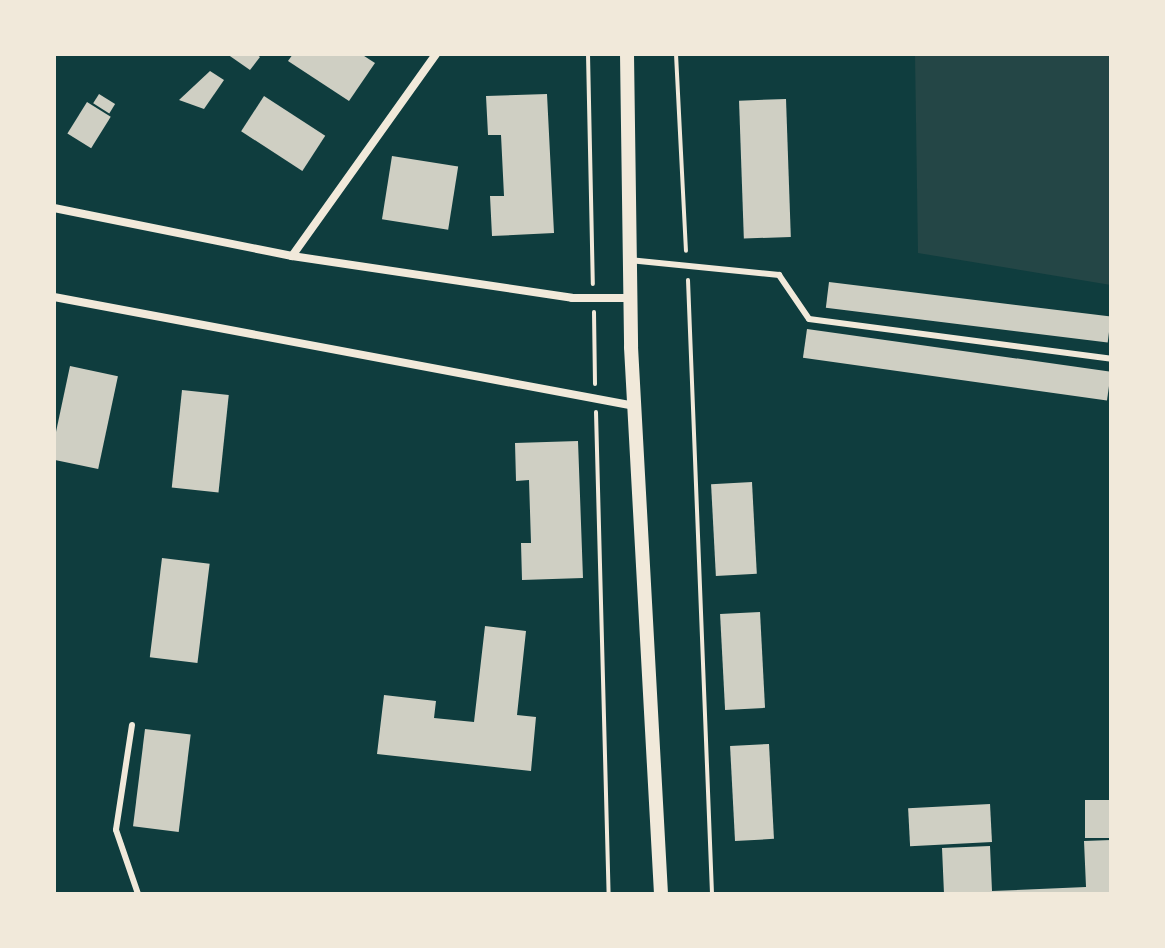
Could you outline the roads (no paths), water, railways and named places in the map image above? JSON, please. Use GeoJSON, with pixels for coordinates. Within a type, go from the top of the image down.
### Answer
{"type":"FeatureCollection","features":[{"type":"Feature","properties":{"kind":"street"},"geometry":{"type":"LineString","coordinates":[[292,256],[436,54]]}},
{"type":"Feature","properties":{"kind":"street"},"geometry":{"type":"LineString","coordinates":[[627,54],[629,260],[661,894]]}},
{"type":"Feature","properties":{"kind":"street"},"geometry":{"type":"LineString","coordinates":[[54,208],[292,256],[593,298],[631,298]]}},
{"type":"Feature","properties":{"kind":"street"},"geometry":{"type":"LineString","coordinates":[[54,297],[636,406]]}},
{"type":"Feature","properties":{"kind":"lane"},"geometry":{"type":"LineString","coordinates":[[629,260],[779,275],[809,319],[1111,359]]}},
{"type":"Feature","properties":{"kind":"lane"},"geometry":{"type":"LineString","coordinates":[[132,725],[116,830],[138,894]]}}]}
